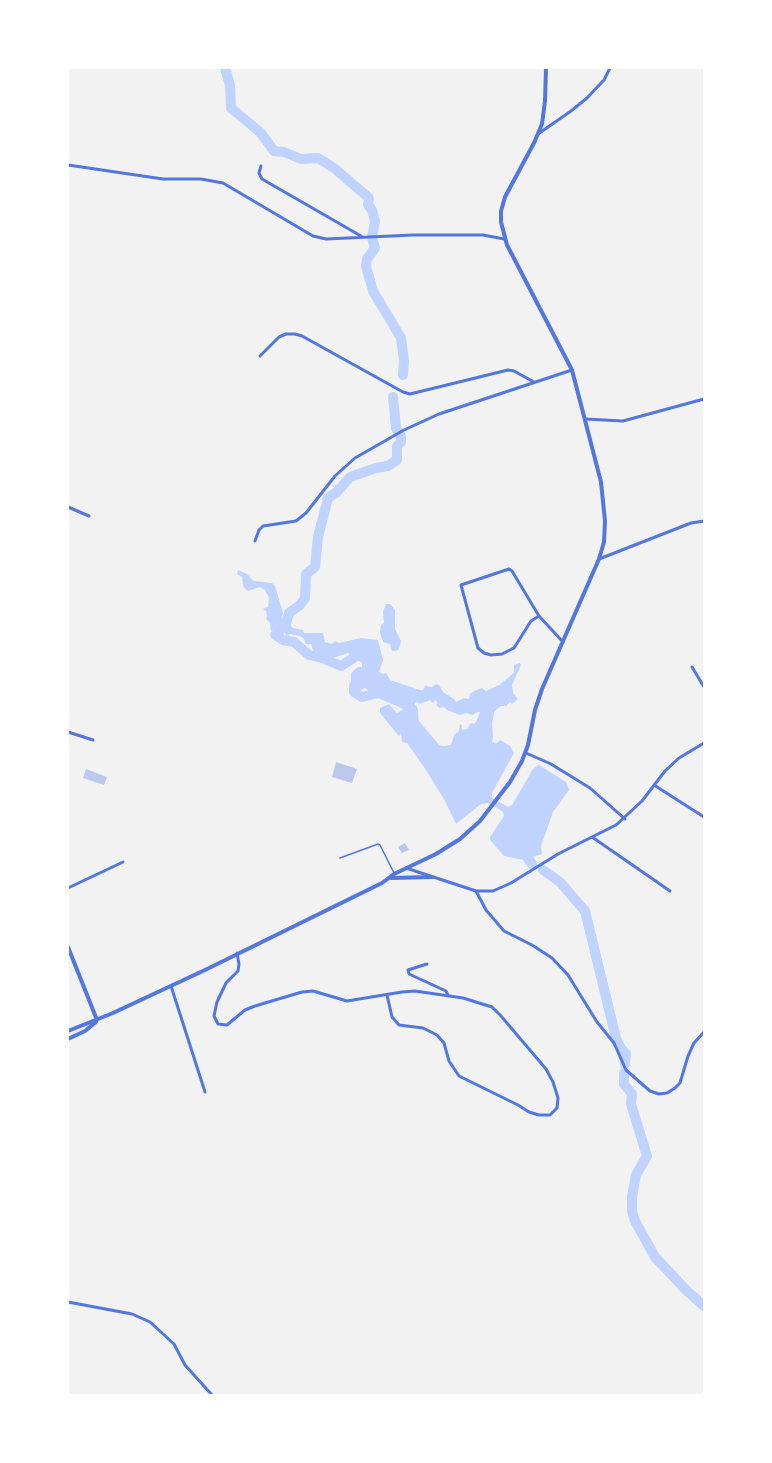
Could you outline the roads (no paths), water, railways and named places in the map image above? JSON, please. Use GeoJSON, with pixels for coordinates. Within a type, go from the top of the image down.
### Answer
{"type":"FeatureCollection","features":[{"type":"Feature","properties":{"kind":"street"},"geometry":{"type":"LineString","coordinates":[[68,1030],[97,1020],[171,986],[382,883],[394,874],[436,854],[460,839],[490,810],[518,769],[526,753],[537,703],[599,559],[604,542],[605,509],[601,482],[572,370],[504,239],[500,222],[502,207],[538,134],[544,114],[546,68]]}},
{"type":"Feature","properties":{"kind":"street"},"geometry":{"type":"LineString","coordinates":[[538,134],[571,111],[593,92],[604,80],[610,68]]}},
{"type":"Feature","properties":{"kind":"street"},"geometry":{"type":"LineString","coordinates":[[68,165],[162,179],[201,179],[223,183],[313,236],[326,239],[361,236],[483,235],[504,239]]}},
{"type":"Feature","properties":{"kind":"street"},"geometry":{"type":"LineString","coordinates":[[261,166],[259,173],[262,179],[361,236]]}},
{"type":"Feature","properties":{"kind":"street"},"geometry":{"type":"LineString","coordinates":[[260,356],[279,337],[286,334],[295,334],[302,336],[403,392],[410,394],[508,370],[514,371],[534,382]]}},
{"type":"Feature","properties":{"kind":"street"},"geometry":{"type":"LineString","coordinates":[[255,541],[259,530],[263,526],[296,521],[306,513],[335,476],[355,458],[404,430],[439,414],[572,370]]}},
{"type":"Feature","properties":{"kind":"street"},"geometry":{"type":"LineString","coordinates":[[585,419],[623,421],[704,399]]}},
{"type":"Feature","properties":{"kind":"street"},"geometry":{"type":"LineString","coordinates":[[68,507],[89,516]]}},
{"type":"Feature","properties":{"kind":"street"},"geometry":{"type":"LineString","coordinates":[[599,559],[691,523],[704,521]]}},
{"type":"Feature","properties":{"kind":"street"},"geometry":{"type":"LineString","coordinates":[[539,616],[531,621],[514,648],[502,654],[491,655],[484,653],[478,648],[461,585],[509,569],[512,571],[539,616],[563,642]]}},
{"type":"Feature","properties":{"kind":"street"},"geometry":{"type":"LineString","coordinates":[[692,667],[704,687]]}},
{"type":"Feature","properties":{"kind":"street"},"geometry":{"type":"LineString","coordinates":[[68,732],[93,740]]}},
{"type":"Feature","properties":{"kind":"street"},"geometry":{"type":"LineString","coordinates":[[406,868],[432,878],[476,891],[493,891],[511,883],[558,854],[625,819],[665,771],[679,758],[704,743]]}},
{"type":"Feature","properties":{"kind":"street"},"geometry":{"type":"LineString","coordinates":[[526,753],[551,764],[590,788],[625,819]]}},
{"type":"Feature","properties":{"kind":"street"},"geometry":{"type":"LineString","coordinates":[[654,785],[704,817]]}},
{"type":"Feature","properties":{"kind":"street"},"geometry":{"type":"LineString","coordinates":[[592,837],[670,891]]}},
{"type":"Feature","properties":{"kind":"street"},"geometry":{"type":"LineString","coordinates":[[68,888],[123,862]]}},
{"type":"Feature","properties":{"kind":"street"},"geometry":{"type":"LineString","coordinates":[[389,878],[432,878]]}},
{"type":"Feature","properties":{"kind":"street"},"geometry":{"type":"LineString","coordinates":[[476,891],[486,910],[504,931],[532,945],[552,958],[568,975],[597,1022],[614,1043],[626,1070],[650,1091],[659,1094],[667,1093],[680,1083],[688,1056],[694,1043],[704,1032]]}},
{"type":"Feature","properties":{"kind":"street"},"geometry":{"type":"LineString","coordinates":[[68,947],[97,1020]]}},
{"type":"Feature","properties":{"kind":"street"},"geometry":{"type":"LineString","coordinates":[[237,953],[240,964],[238,971],[220,991],[215,1009],[214,1016],[218,1024],[223,1026],[227,1025],[245,1010],[302,992],[313,991],[347,1001],[387,995],[415,991],[448,995],[492,1007],[546,1069],[553,1082],[558,1098],[557,1108],[550,1115],[539,1115],[529,1112],[459,1076],[449,1061],[444,1043],[438,1034],[423,1028],[399,1024],[392,1017],[387,995]]}},
{"type":"Feature","properties":{"kind":"street"},"geometry":{"type":"LineString","coordinates":[[427,964],[408,970],[409,974],[446,991],[448,995]]}},
{"type":"Feature","properties":{"kind":"street"},"geometry":{"type":"LineString","coordinates":[[171,986],[205,1092]]}},
{"type":"Feature","properties":{"kind":"street"},"geometry":{"type":"LineString","coordinates":[[68,1039],[85,1031],[97,1020]]}},
{"type":"Feature","properties":{"kind":"street"},"geometry":{"type":"LineString","coordinates":[[68,1302],[132,1314],[150,1322],[174,1344],[185,1365],[212,1395]]}},
{"type":"Feature","properties":{"kind":"lane"},"geometry":{"type":"LineString","coordinates":[[340,858],[378,844],[380,845],[394,874]]}},
{"type":"Feature","properties":{"kind":"water"},"geometry":{"type":"Polygon","coordinates":[[[238,570],[247,574],[254,581],[272,583],[275,586],[283,613],[282,618],[293,628],[303,630],[304,633],[323,633],[325,642],[332,644],[335,641],[339,643],[361,638],[378,640],[383,660],[379,672],[383,674],[386,673],[390,680],[420,690],[423,690],[425,686],[432,687],[436,684],[439,685],[443,692],[456,702],[464,698],[469,699],[470,694],[474,691],[482,688],[486,691],[499,685],[514,673],[514,665],[520,663],[521,665],[512,685],[513,693],[518,699],[512,704],[510,702],[506,706],[501,706],[494,712],[492,742],[497,743],[500,740],[510,746],[514,753],[492,793],[492,798],[508,807],[512,805],[533,769],[539,765],[566,782],[569,790],[553,812],[541,846],[542,854],[524,860],[504,856],[490,840],[490,837],[504,816],[503,812],[489,803],[481,804],[456,824],[445,801],[426,770],[407,743],[402,742],[401,733],[399,736],[380,713],[380,708],[389,704],[397,713],[406,708],[410,709],[410,716],[419,721],[439,745],[443,746],[451,745],[454,735],[459,731],[460,724],[462,725],[462,730],[467,729],[471,723],[474,724],[480,712],[473,715],[466,713],[460,715],[447,710],[444,707],[440,708],[436,705],[438,703],[435,700],[433,703],[430,700],[420,704],[416,702],[410,707],[384,691],[371,696],[369,695],[369,691],[365,688],[358,691],[354,689],[351,685],[351,673],[358,667],[362,667],[362,659],[355,658],[348,653],[330,659],[329,656],[326,656],[322,659],[318,654],[315,656],[311,644],[306,644],[304,639],[300,636],[290,634],[287,636],[279,627],[271,631],[270,623],[266,619],[266,611],[263,609],[268,607],[269,598],[265,590],[260,587],[248,591],[243,586],[242,577],[237,574],[238,570]]]}},
{"type":"Feature","properties":{"kind":"water"},"geometry":{"type":"Polygon","coordinates":[[[386,604],[390,604],[395,610],[395,629],[401,641],[399,649],[396,651],[392,651],[390,644],[383,642],[380,632],[381,625],[384,623],[383,612],[386,604]]]}},
{"type":"Feature","properties":{"kind":"waterway"},"geometry":{"type":"LineString","coordinates":[[225,68],[230,85],[231,108],[261,133],[274,151],[284,152],[301,159],[318,158],[334,168],[369,198],[368,205],[372,210],[375,221],[372,238],[375,248],[367,259],[366,266],[373,291],[401,338],[404,361],[403,375]]}},
{"type":"Feature","properties":{"kind":"waterway"},"geometry":{"type":"LineString","coordinates":[[366,659],[358,655],[341,666],[322,658],[309,655],[294,642],[283,640],[275,635],[286,624],[289,613],[300,605],[305,598],[306,574],[315,567],[318,537],[328,498],[337,492],[350,477],[376,468],[388,466],[397,460],[397,446],[401,442],[401,436],[396,428],[393,397]]}},
{"type":"Feature","properties":{"kind":"waterway"},"geometry":{"type":"LineString","coordinates":[[360,678],[354,686],[354,692],[362,697],[379,693],[409,706],[413,710],[414,730]]}},
{"type":"Feature","properties":{"kind":"waterway"},"geometry":{"type":"LineString","coordinates":[[521,849],[532,864]]}},
{"type":"Feature","properties":{"kind":"waterway"},"geometry":{"type":"LineString","coordinates":[[543,870],[560,882],[585,911],[616,1038],[620,1047],[626,1054],[625,1064]]}},
{"type":"Feature","properties":{"kind":"waterway"},"geometry":{"type":"LineString","coordinates":[[624,1073],[624,1084],[632,1094],[631,1104],[647,1156],[636,1175],[632,1197],[632,1211],[635,1221],[655,1257],[686,1290],[704,1306]]}}]}
